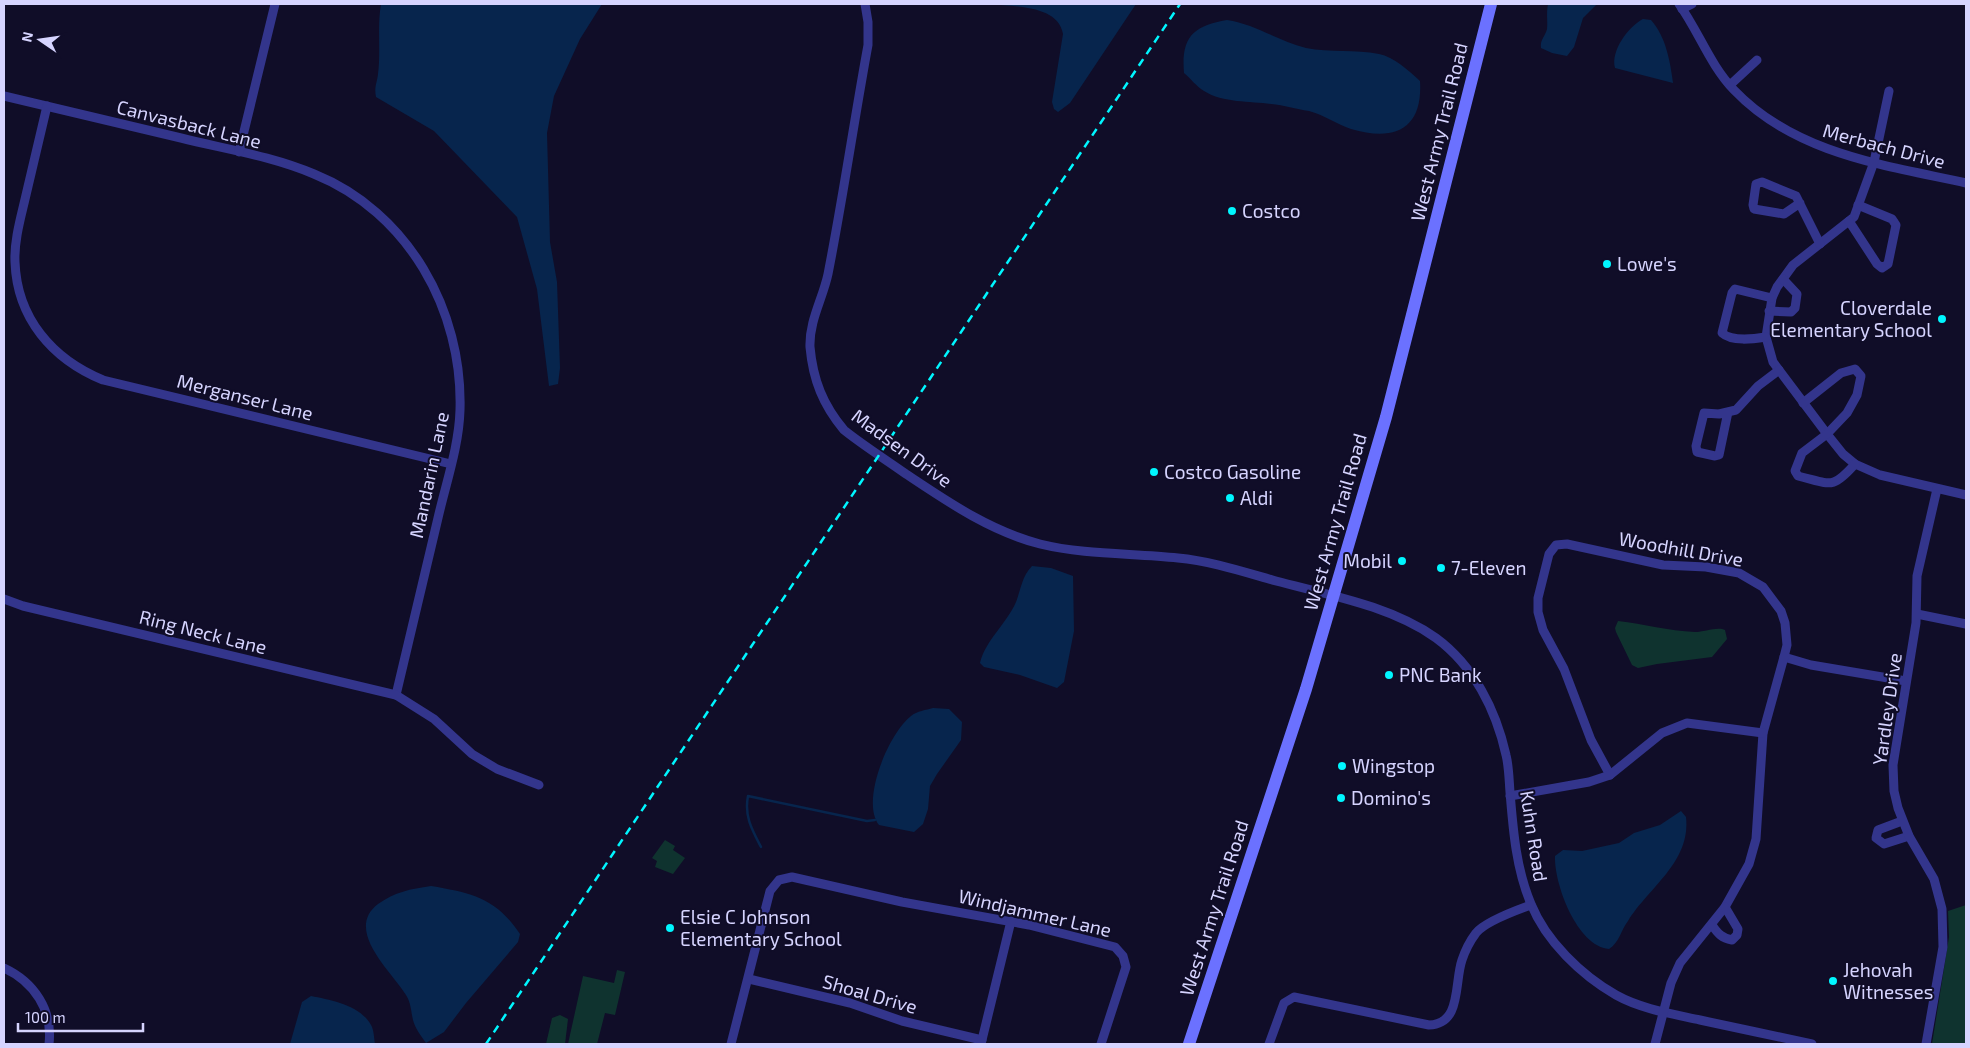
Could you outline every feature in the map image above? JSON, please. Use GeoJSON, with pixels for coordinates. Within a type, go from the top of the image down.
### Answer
{"type":"FeatureCollection","features":[{"type":"Feature","properties":{"kind":"main road","name":"West Army Trail Road"},"geometry":{"type":"LineString","coordinates":[[1189,1044],[1303,699],[1333,596],[1392,392],[1491,4]]}},
{"type":"Feature","properties":{"kind":"street"},"geometry":{"type":"LineString","coordinates":[[239,152],[275,4]]}},
{"type":"Feature","properties":{"kind":"street","name":"Madsen Drive"},"geometry":{"type":"LineString","coordinates":[[864,4],[868,22],[866,52],[828,276],[813,321],[810,345],[814,374],[820,395],[831,414],[844,430],[878,456],[965,512],[1012,535],[1064,548],[1190,559],[1333,596]]}},
{"type":"Feature","properties":{"kind":"street"},"geometry":{"type":"LineString","coordinates":[[1680,6],[1692,4]]}},
{"type":"Feature","properties":{"kind":"street","name":"Merbach Drive"},"geometry":{"type":"LineString","coordinates":[[1680,6],[1710,59],[1730,85],[1764,116],[1801,139],[1828,150],[1966,184]]}},
{"type":"Feature","properties":{"kind":"street"},"geometry":{"type":"LineString","coordinates":[[1730,85],[1758,60]]}},
{"type":"Feature","properties":{"kind":"street"},"geometry":{"type":"LineString","coordinates":[[1889,91],[1874,162],[1854,217],[1793,265],[1772,298],[1768,311],[1766,338],[1773,362],[1843,454],[1856,464],[1880,475],[1966,495]]}},
{"type":"Feature","properties":{"kind":"street","name":"Canvasback Lane"},"geometry":{"type":"LineString","coordinates":[[4,96],[290,165],[315,174],[361,200]]}},
{"type":"Feature","properties":{"kind":"street","name":"Merganser Lane"},"geometry":{"type":"LineString","coordinates":[[48,106],[18,229],[14,261],[16,279],[33,326],[67,362],[103,380],[451,464]]}},
{"type":"Feature","properties":{"kind":"street"},"geometry":{"type":"LineString","coordinates":[[1800,203],[1784,214],[1754,209],[1756,184],[1762,182],[1796,196],[1800,203],[1820,244]]}},
{"type":"Feature","properties":{"kind":"street","name":"Mandarin Lane"},"geometry":{"type":"LineString","coordinates":[[361,200],[394,229],[418,258],[432,281],[446,314],[455,343],[460,378],[460,412],[451,464],[396,695]]}},
{"type":"Feature","properties":{"kind":"street"},"geometry":{"type":"LineString","coordinates":[[1849,222],[1877,264],[1882,268],[1888,264],[1896,225],[1892,219],[1858,206]]}},
{"type":"Feature","properties":{"kind":"street"},"geometry":{"type":"LineString","coordinates":[[1768,311],[1791,312],[1795,308],[1797,294],[1783,279]]}},
{"type":"Feature","properties":{"kind":"street"},"geometry":{"type":"LineString","coordinates":[[1766,338],[1750,340],[1726,336],[1722,333],[1732,293],[1735,289],[1772,298]]}},
{"type":"Feature","properties":{"kind":"street"},"geometry":{"type":"LineString","coordinates":[[1728,412],[1719,454],[1714,456],[1697,452],[1696,446],[1704,413],[1719,414],[1736,410],[1758,386],[1779,370]]}},
{"type":"Feature","properties":{"kind":"street"},"geometry":{"type":"LineString","coordinates":[[1803,403],[1848,370],[1856,370],[1861,376],[1857,395],[1847,413],[1827,434],[1802,453],[1795,471],[1798,476],[1831,484],[1840,481],[1856,464]]}},
{"type":"Feature","properties":{"kind":"street","name":"Yardley Drive"},"geometry":{"type":"LineString","coordinates":[[1926,1044],[1943,947],[1944,925],[1941,902],[1934,879],[1902,821],[1896,800],[1893,765],[1917,614],[1917,576],[1937,489]]}},
{"type":"Feature","properties":{"kind":"street","name":"Woodhill Drive"},"geometry":{"type":"LineString","coordinates":[[1610,775],[1591,740],[1564,669],[1543,630],[1538,612],[1538,598],[1549,554],[1556,545],[1567,544],[1663,565],[1724,569],[1752,579],[1763,587],[1781,611],[1786,634],[1784,657],[1763,733],[1756,839],[1748,864],[1725,907],[1712,925],[1697,939],[1680,963],[1662,1012],[1655,1044]]}},
{"type":"Feature","properties":{"kind":"street","name":"Kuhn Road"},"geometry":{"type":"LineString","coordinates":[[1333,596],[1389,614],[1416,626],[1436,638],[1456,656],[1477,680],[1494,717],[1507,756],[1517,855],[1531,905],[1552,939],[1588,976],[1617,996],[1662,1012],[1812,1044]]}},
{"type":"Feature","properties":{"kind":"street","name":"Ring Neck Lane"},"geometry":{"type":"LineString","coordinates":[[4,599],[23,606],[396,695],[434,719],[472,754],[497,769],[539,784]]}},
{"type":"Feature","properties":{"kind":"street"},"geometry":{"type":"LineString","coordinates":[[1917,614],[1966,624]]}},
{"type":"Feature","properties":{"kind":"street"},"geometry":{"type":"LineString","coordinates":[[1784,657],[1811,665],[1906,681]]}},
{"type":"Feature","properties":{"kind":"street"},"geometry":{"type":"LineString","coordinates":[[1510,796],[1589,782],[1610,775],[1662,733],[1687,722],[1763,733]]}},
{"type":"Feature","properties":{"kind":"street"},"geometry":{"type":"LineString","coordinates":[[1902,821],[1878,830],[1876,838],[1884,844],[1909,836]]}},
{"type":"Feature","properties":{"kind":"street","name":"Windjammer Lane"},"geometry":{"type":"LineString","coordinates":[[749,979],[770,891],[775,883],[783,878],[792,877],[902,902],[1011,921],[1110,944],[1123,956],[1126,967],[1101,1044]]}},
{"type":"Feature","properties":{"kind":"street"},"geometry":{"type":"LineString","coordinates":[[1269,1044],[1282,1008],[1290,998],[1305,997],[1430,1025],[1444,1022],[1452,1013],[1462,960],[1478,931],[1531,905]]}},
{"type":"Feature","properties":{"kind":"street"},"geometry":{"type":"LineString","coordinates":[[1712,925],[1719,935],[1726,939],[1732,940],[1737,936],[1738,929],[1725,907]]}},
{"type":"Feature","properties":{"kind":"street"},"geometry":{"type":"LineString","coordinates":[[982,1042],[1011,921]]}},
{"type":"Feature","properties":{"kind":"street"},"geometry":{"type":"LineString","coordinates":[[4,968],[26,982],[40,1000],[49,1027],[49,1044]]}},
{"type":"Feature","properties":{"kind":"street"},"geometry":{"type":"LineString","coordinates":[[731,1044],[749,979]]}},
{"type":"Feature","properties":{"kind":"street","name":"Shoal Drive"},"geometry":{"type":"LineString","coordinates":[[749,979],[850,1003],[902,1021],[982,1042]]}},
{"type":"Feature","properties":{"kind":"green space"},"geometry":{"type":"Polygon","coordinates":[[[1618,621],[1695,632],[1722,629],[1725,630],[1727,639],[1712,657],[1638,668],[1632,665],[1616,632],[1615,628],[1618,621]]]}},
{"type":"Feature","properties":{"kind":"green space"},"geometry":{"type":"Polygon","coordinates":[[[665,840],[675,846],[673,850],[685,858],[673,874],[655,867],[657,861],[652,858],[665,840]]]}},
{"type":"Feature","properties":{"kind":"green space"},"geometry":{"type":"Polygon","coordinates":[[[1966,905],[1966,1044],[1932,1044],[1949,937],[1948,911],[1966,905]]]}},
{"type":"Feature","properties":{"kind":"green space"},"geometry":{"type":"Polygon","coordinates":[[[617,970],[625,972],[615,1015],[605,1013],[597,1044],[568,1044],[583,976],[614,983],[617,970]]]}},
{"type":"Feature","properties":{"kind":"green space"},"geometry":{"type":"Polygon","coordinates":[[[560,1015],[568,1019],[565,1044],[546,1044],[552,1018],[560,1015]]]}},
{"type":"Feature","properties":{"kind":"water"},"geometry":{"type":"Polygon","coordinates":[[[381,4],[602,4],[580,39],[554,96],[547,133],[550,242],[557,282],[560,368],[558,384],[549,386],[537,289],[517,217],[434,131],[376,97],[381,4]]]}},
{"type":"Feature","properties":{"kind":"water"},"geometry":{"type":"Polygon","coordinates":[[[991,4],[1136,4],[1070,103],[1058,112],[1054,109],[1052,102],[1063,34],[1059,25],[1053,18],[1034,9],[991,4]]]}},
{"type":"Feature","properties":{"kind":"water"},"geometry":{"type":"Polygon","coordinates":[[[1548,4],[1597,4],[1583,18],[1574,47],[1567,56],[1552,53],[1541,48],[1547,29],[1548,4]]]}},
{"type":"Feature","properties":{"kind":"water"},"geometry":{"type":"Polygon","coordinates":[[[1643,19],[1651,20],[1664,42],[1673,83],[1615,68],[1615,54],[1622,40],[1632,27],[1643,19]]]}},
{"type":"Feature","properties":{"kind":"water"},"geometry":{"type":"Polygon","coordinates":[[[1227,20],[1247,25],[1306,48],[1379,54],[1390,58],[1406,68],[1420,81],[1420,97],[1417,111],[1411,121],[1403,128],[1381,134],[1367,133],[1351,129],[1309,111],[1276,105],[1228,100],[1211,95],[1201,89],[1184,73],[1185,50],[1187,42],[1198,30],[1227,20]]]}},
{"type":"Feature","properties":{"kind":"water"},"geometry":{"type":"Polygon","coordinates":[[[1032,566],[1051,568],[1073,576],[1074,631],[1064,682],[1057,688],[1020,675],[984,667],[980,663],[986,647],[1012,610],[1024,578],[1032,566]]]}},
{"type":"Feature","properties":{"kind":"water"},"geometry":{"type":"Polygon","coordinates":[[[933,708],[949,709],[962,722],[961,740],[930,786],[928,809],[923,824],[914,832],[879,825],[874,814],[873,800],[875,784],[886,752],[894,737],[911,716],[933,708]]]}},
{"type":"Feature","properties":{"kind":"water"},"geometry":{"type":"Polygon","coordinates":[[[1681,811],[1686,817],[1686,833],[1675,861],[1637,909],[1618,940],[1609,949],[1597,945],[1578,926],[1570,912],[1563,897],[1555,856],[1563,850],[1582,851],[1619,843],[1634,833],[1660,825],[1681,811]]]}},
{"type":"Feature","properties":{"kind":"water"},"geometry":{"type":"Polygon","coordinates":[[[431,886],[459,891],[482,899],[502,912],[520,934],[518,942],[444,1032],[426,1043],[415,1026],[406,995],[374,950],[368,938],[366,926],[369,914],[384,900],[416,888],[431,886]]]}},
{"type":"Feature","properties":{"kind":"water"},"geometry":{"type":"Polygon","coordinates":[[[311,996],[344,1004],[360,1013],[372,1027],[375,1044],[290,1044],[302,1002],[311,996]]]}},
{"type":"Feature","properties":{"kind":"waterway"},"geometry":{"type":"LineString","coordinates":[[761,847],[748,816],[748,796],[867,821],[875,820]]}},
{"type":"Feature","properties":{"kind":"railway"},"geometry":{"type":"LineString","coordinates":[[486,1044],[1180,4]]}},
{"type":"Feature","properties":{"kind":"place","name":"Costco"},"geometry":{"type":"Point","coordinates":[1232,211]}},
{"type":"Feature","properties":{"kind":"place","name":"Lowe's"},"geometry":{"type":"Point","coordinates":[1607,264]}},
{"type":"Feature","properties":{"kind":"place","name":"Cloverdale Elementary School"},"geometry":{"type":"Point","coordinates":[1942,319]}},
{"type":"Feature","properties":{"kind":"place","name":"Costco Gasoline"},"geometry":{"type":"Point","coordinates":[1154,472]}},
{"type":"Feature","properties":{"kind":"place","name":"Aldi"},"geometry":{"type":"Point","coordinates":[1230,498]}},
{"type":"Feature","properties":{"kind":"place","name":"Mobil"},"geometry":{"type":"Point","coordinates":[1402,561]}},
{"type":"Feature","properties":{"kind":"place","name":"7-Eleven"},"geometry":{"type":"Point","coordinates":[1441,568]}},
{"type":"Feature","properties":{"kind":"place","name":"PNC Bank"},"geometry":{"type":"Point","coordinates":[1389,675]}},
{"type":"Feature","properties":{"kind":"place","name":"Wingstop"},"geometry":{"type":"Point","coordinates":[1342,766]}},
{"type":"Feature","properties":{"kind":"place","name":"Domino's"},"geometry":{"type":"Point","coordinates":[1341,798]}},
{"type":"Feature","properties":{"kind":"place","name":"Elsie C Johnson Elementary School"},"geometry":{"type":"Point","coordinates":[670,928]}},
{"type":"Feature","properties":{"kind":"place","name":"Jehovah Witnesses"},"geometry":{"type":"Point","coordinates":[1833,981]}}]}
